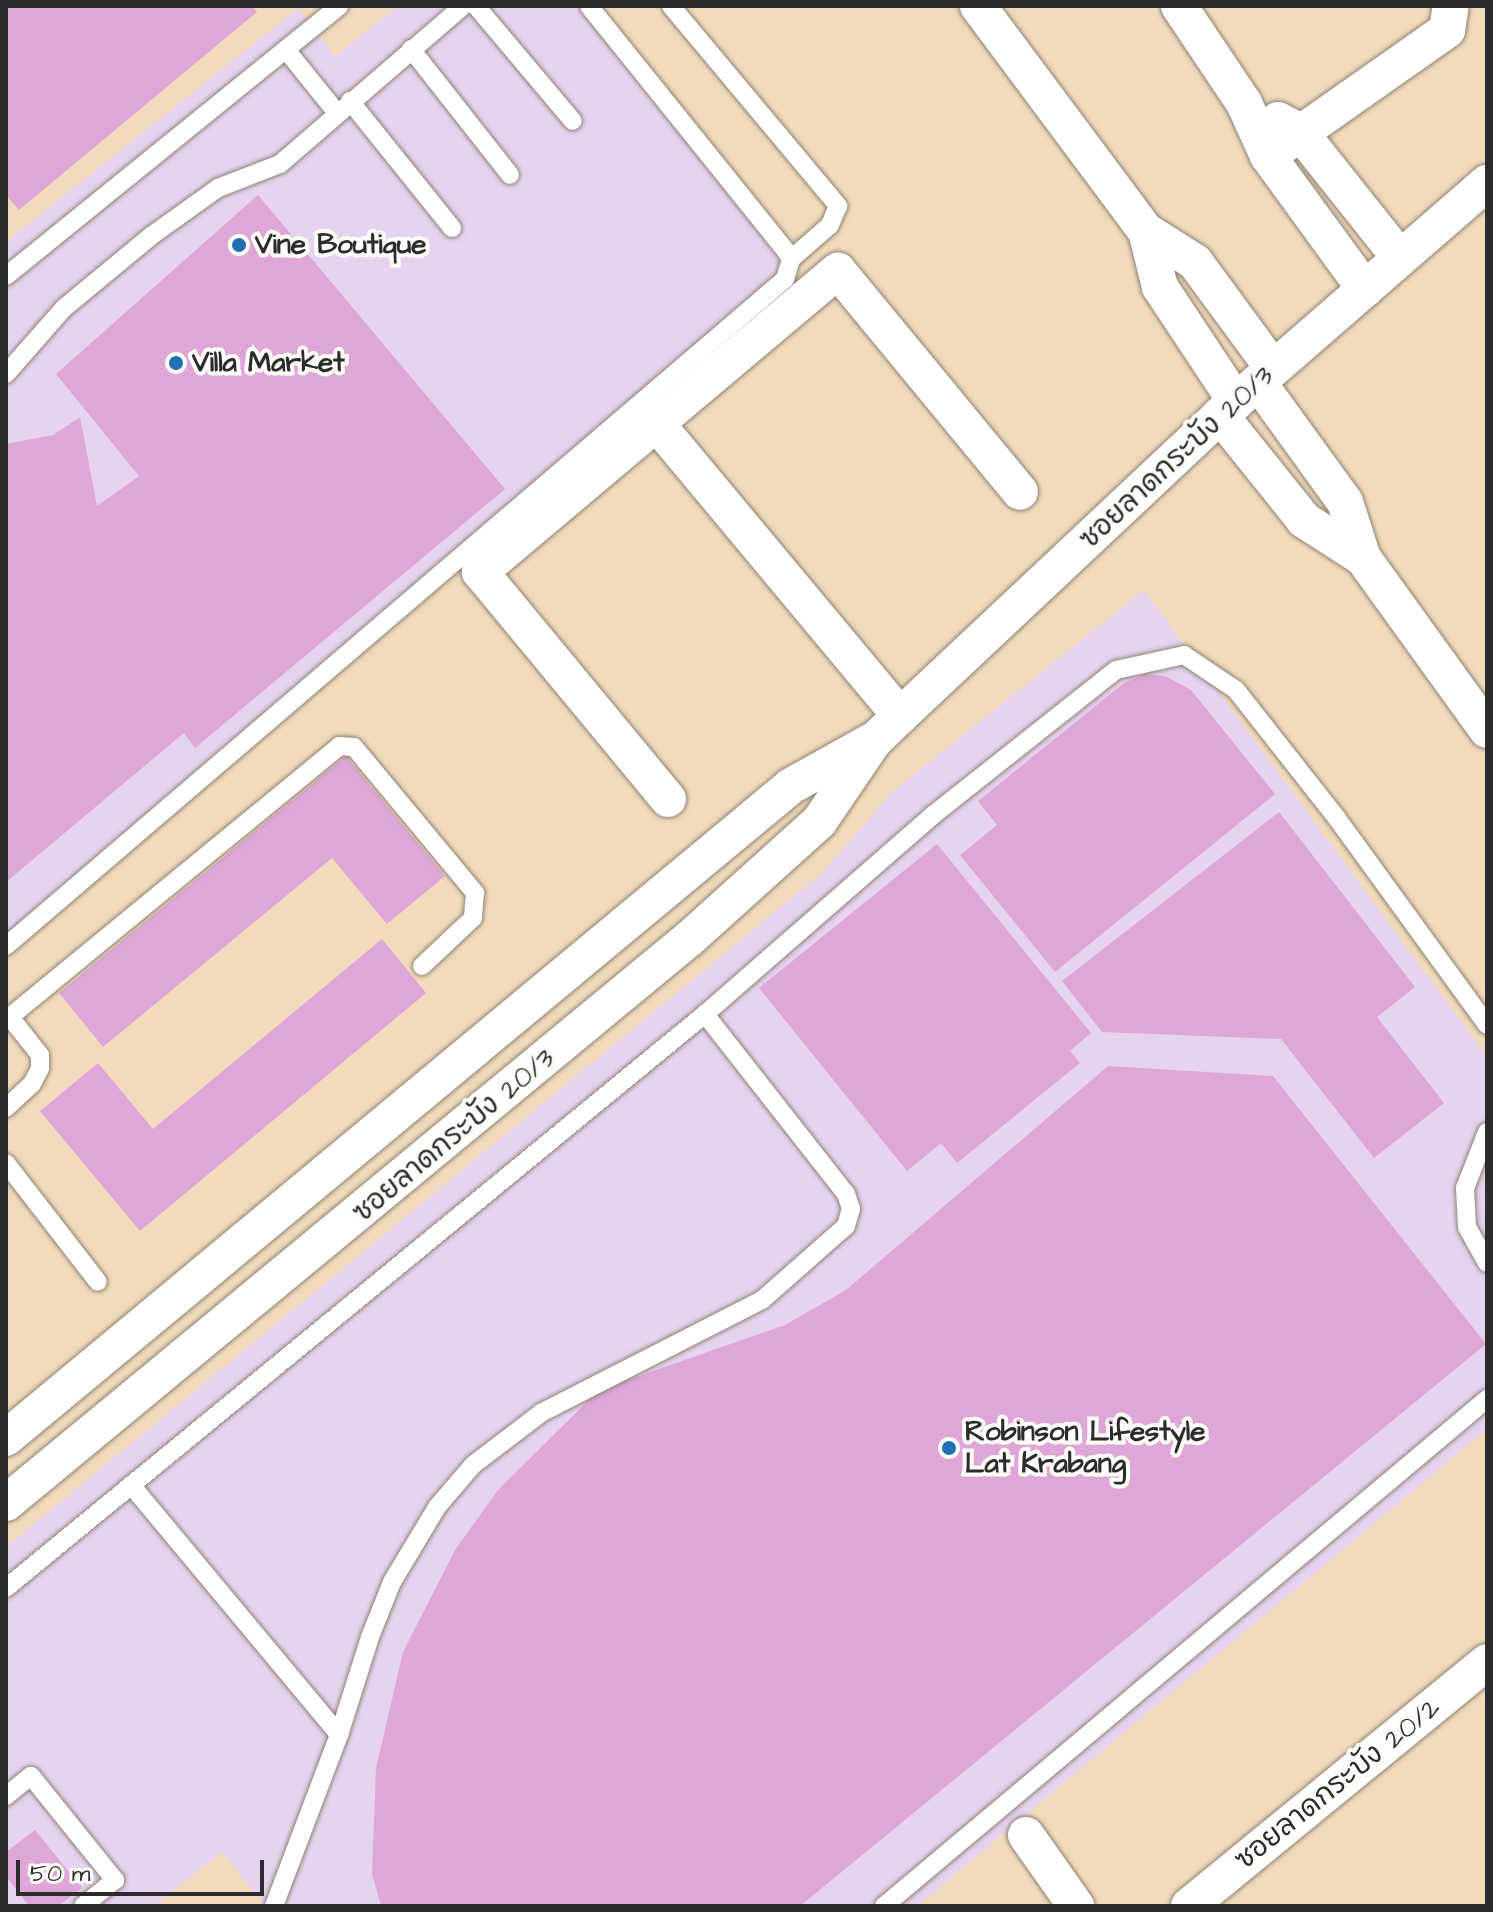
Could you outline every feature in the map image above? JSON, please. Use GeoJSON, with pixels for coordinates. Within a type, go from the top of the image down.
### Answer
{"type":"FeatureCollection","features":[{"type":"Feature","properties":{"kind":"street"},"geometry":{"type":"LineString","coordinates":[[978,6],[1146,231],[1195,262],[1246,392],[1304,520],[1363,558]]}},
{"type":"Feature","properties":{"kind":"street"},"geometry":{"type":"LineString","coordinates":[[1179,6],[1244,103],[1268,156],[1365,289]]}},
{"type":"Feature","properties":{"kind":"street"},"geometry":{"type":"LineString","coordinates":[[1268,156],[1299,131],[1447,30],[1451,6]]}},
{"type":"Feature","properties":{"kind":"street"},"geometry":{"type":"LineString","coordinates":[[1244,103],[1299,131],[1400,258]]}},
{"type":"Feature","properties":{"kind":"street","name":"ซอยลาดกระบัง 20/3"},"geometry":{"type":"LineString","coordinates":[[6,1503],[578,1034],[690,938],[819,822],[874,741],[900,716],[1246,392],[1487,183]]}},
{"type":"Feature","properties":{"kind":"street"},"geometry":{"type":"LineString","coordinates":[[1146,231],[1160,287],[1246,392],[1345,502],[1363,558],[1487,730]]}},
{"type":"Feature","properties":{"kind":"street"},"geometry":{"type":"LineString","coordinates":[[668,799],[480,572],[838,271],[1020,492]]}},
{"type":"Feature","properties":{"kind":"street"},"geometry":{"type":"LineString","coordinates":[[657,424],[900,716]]}},
{"type":"Feature","properties":{"kind":"street","name":"ซอยลาดกระบัง 20/3"},"geometry":{"type":"LineString","coordinates":[[6,1438],[542,989],[791,786],[874,741]]}},
{"type":"Feature","properties":{"kind":"street"},"geometry":{"type":"LineString","coordinates":[[656,897],[690,938]]}},
{"type":"Feature","properties":{"kind":"street"},"geometry":{"type":"LineString","coordinates":[[542,989],[578,1034]]}},
{"type":"Feature","properties":{"kind":"street"},"geometry":{"type":"LineString","coordinates":[[129,1333],[166,1374]]}},
{"type":"Feature","properties":{"kind":"street","name":"ซอยลาดกระบัง 20/2"},"geometry":{"type":"LineString","coordinates":[[1189,1906],[1487,1662]]}},
{"type":"Feature","properties":{"kind":"street"},"geometry":{"type":"LineString","coordinates":[[1026,1835],[1076,1906]]}},
{"type":"Feature","properties":{"kind":"lane"},"geometry":{"type":"LineString","coordinates":[[6,374],[64,308],[151,236],[218,188],[280,164],[463,6]]}},
{"type":"Feature","properties":{"kind":"lane"},"geometry":{"type":"LineString","coordinates":[[476,6],[573,121]]}},
{"type":"Feature","properties":{"kind":"lane"},"geometry":{"type":"LineString","coordinates":[[589,6],[791,259]]}},
{"type":"Feature","properties":{"kind":"lane"},"geometry":{"type":"LineString","coordinates":[[6,946],[770,297],[785,279],[791,259],[830,225],[838,206],[671,6]]}},
{"type":"Feature","properties":{"kind":"lane"},"geometry":{"type":"LineString","coordinates":[[6,276],[287,51],[336,7]]}},
{"type":"Feature","properties":{"kind":"lane"},"geometry":{"type":"LineString","coordinates":[[411,49],[510,175]]}},
{"type":"Feature","properties":{"kind":"lane"},"geometry":{"type":"LineString","coordinates":[[287,51],[344,107],[452,228]]}},
{"type":"Feature","properties":{"kind":"lane"},"geometry":{"type":"LineString","coordinates":[[6,1588],[705,1014],[933,815],[1116,670],[1184,655],[1236,690],[1336,817],[1487,1025]]}},
{"type":"Feature","properties":{"kind":"lane"},"geometry":{"type":"LineString","coordinates":[[6,1108],[32,1084],[40,1068],[40,1055],[8,1018],[339,746],[354,747],[475,893],[473,918],[422,966]]}},
{"type":"Feature","properties":{"kind":"lane"},"geometry":{"type":"LineString","coordinates":[[272,1906],[339,1735],[392,1582],[437,1507],[473,1465],[541,1413],[762,1300],[846,1226],[851,1209],[846,1194],[705,1014]]}},
{"type":"Feature","properties":{"kind":"lane"},"geometry":{"type":"LineString","coordinates":[[1487,1132],[1465,1188],[1467,1227],[1487,1263]]}},
{"type":"Feature","properties":{"kind":"lane"},"geometry":{"type":"LineString","coordinates":[[6,1163],[98,1282]]}},
{"type":"Feature","properties":{"kind":"lane"},"geometry":{"type":"LineString","coordinates":[[884,1906],[1487,1399]]}},
{"type":"Feature","properties":{"kind":"lane"},"geometry":{"type":"LineString","coordinates":[[131,1485],[339,1735]]}},
{"type":"Feature","properties":{"kind":"lane"},"geometry":{"type":"LineString","coordinates":[[6,1796],[31,1776],[115,1880],[83,1906]]}},
{"type":"Feature","properties":{"kind":"shaded area"},"geometry":{"type":"Polygon","coordinates":[[[398,6],[580,6],[793,265],[6,949],[6,242],[298,8],[335,56],[398,6]]]}},
{"type":"Feature","properties":{"kind":"shaded area"},"geometry":{"type":"Polygon","coordinates":[[[1144,590],[1487,1057],[1487,1429],[917,1906],[265,1906],[222,1852],[154,1906],[6,1906],[6,1547],[822,873],[892,792],[1144,590]]]}},
{"type":"Feature","properties":{"kind":"building"},"geometry":{"type":"Polygon","coordinates":[[[6,6],[252,6],[257,12],[19,210],[6,195],[6,6]]]}},
{"type":"Feature","properties":{"kind":"building"},"geometry":{"type":"Polygon","coordinates":[[[258,195],[505,489],[195,748],[184,733],[6,882],[6,444],[53,435],[80,417],[97,506],[139,476],[56,374],[258,195]]]}},
{"type":"Feature","properties":{"kind":"building"},"geometry":{"type":"Polygon","coordinates":[[[1145,674],[1165,676],[1191,690],[1275,794],[1055,972],[960,855],[997,825],[978,801],[1124,683],[1145,674]]]}},
{"type":"Feature","properties":{"kind":"building"},"geometry":{"type":"Polygon","coordinates":[[[346,756],[445,876],[387,924],[332,858],[103,1047],[59,993],[346,756]]]}},
{"type":"Feature","properties":{"kind":"building"},"geometry":{"type":"Polygon","coordinates":[[[1279,812],[1415,987],[1377,1017],[1444,1103],[1374,1158],[1281,1039],[1102,1032],[1062,981],[1279,812]]]}},
{"type":"Feature","properties":{"kind":"building"},"geometry":{"type":"Polygon","coordinates":[[[937,844],[1091,1033],[1070,1051],[1080,1063],[957,1163],[941,1143],[907,1171],[759,988],[937,844]]]}},
{"type":"Feature","properties":{"kind":"building"},"geometry":{"type":"Polygon","coordinates":[[[382,939],[426,993],[140,1231],[40,1111],[98,1063],[153,1129],[382,939]]]}},
{"type":"Feature","properties":{"kind":"building","name":"Robinson Lifestyle Lat Krabang"},"geometry":{"type":"Polygon","coordinates":[[[1108,1066],[1273,1076],[1486,1344],[800,1906],[381,1906],[372,1874],[376,1768],[403,1652],[455,1550],[498,1490],[599,1390],[785,1325],[846,1290],[1108,1066]]]}},
{"type":"Feature","properties":{"kind":"building"},"geometry":{"type":"Polygon","coordinates":[[[35,1830],[82,1888],[58,1906],[29,1906],[6,1876],[6,1852],[35,1830]]]}},
{"type":"Feature","properties":{"kind":"place","name":"Vine Boutique"},"geometry":{"type":"Point","coordinates":[239,245]}},
{"type":"Feature","properties":{"kind":"place","name":"Villa Market"},"geometry":{"type":"Point","coordinates":[176,363]}},
{"type":"Feature","properties":{"kind":"place","name":"Robinson Lifestyle Lat Krabang"},"geometry":{"type":"Point","coordinates":[949,1448]}}]}
